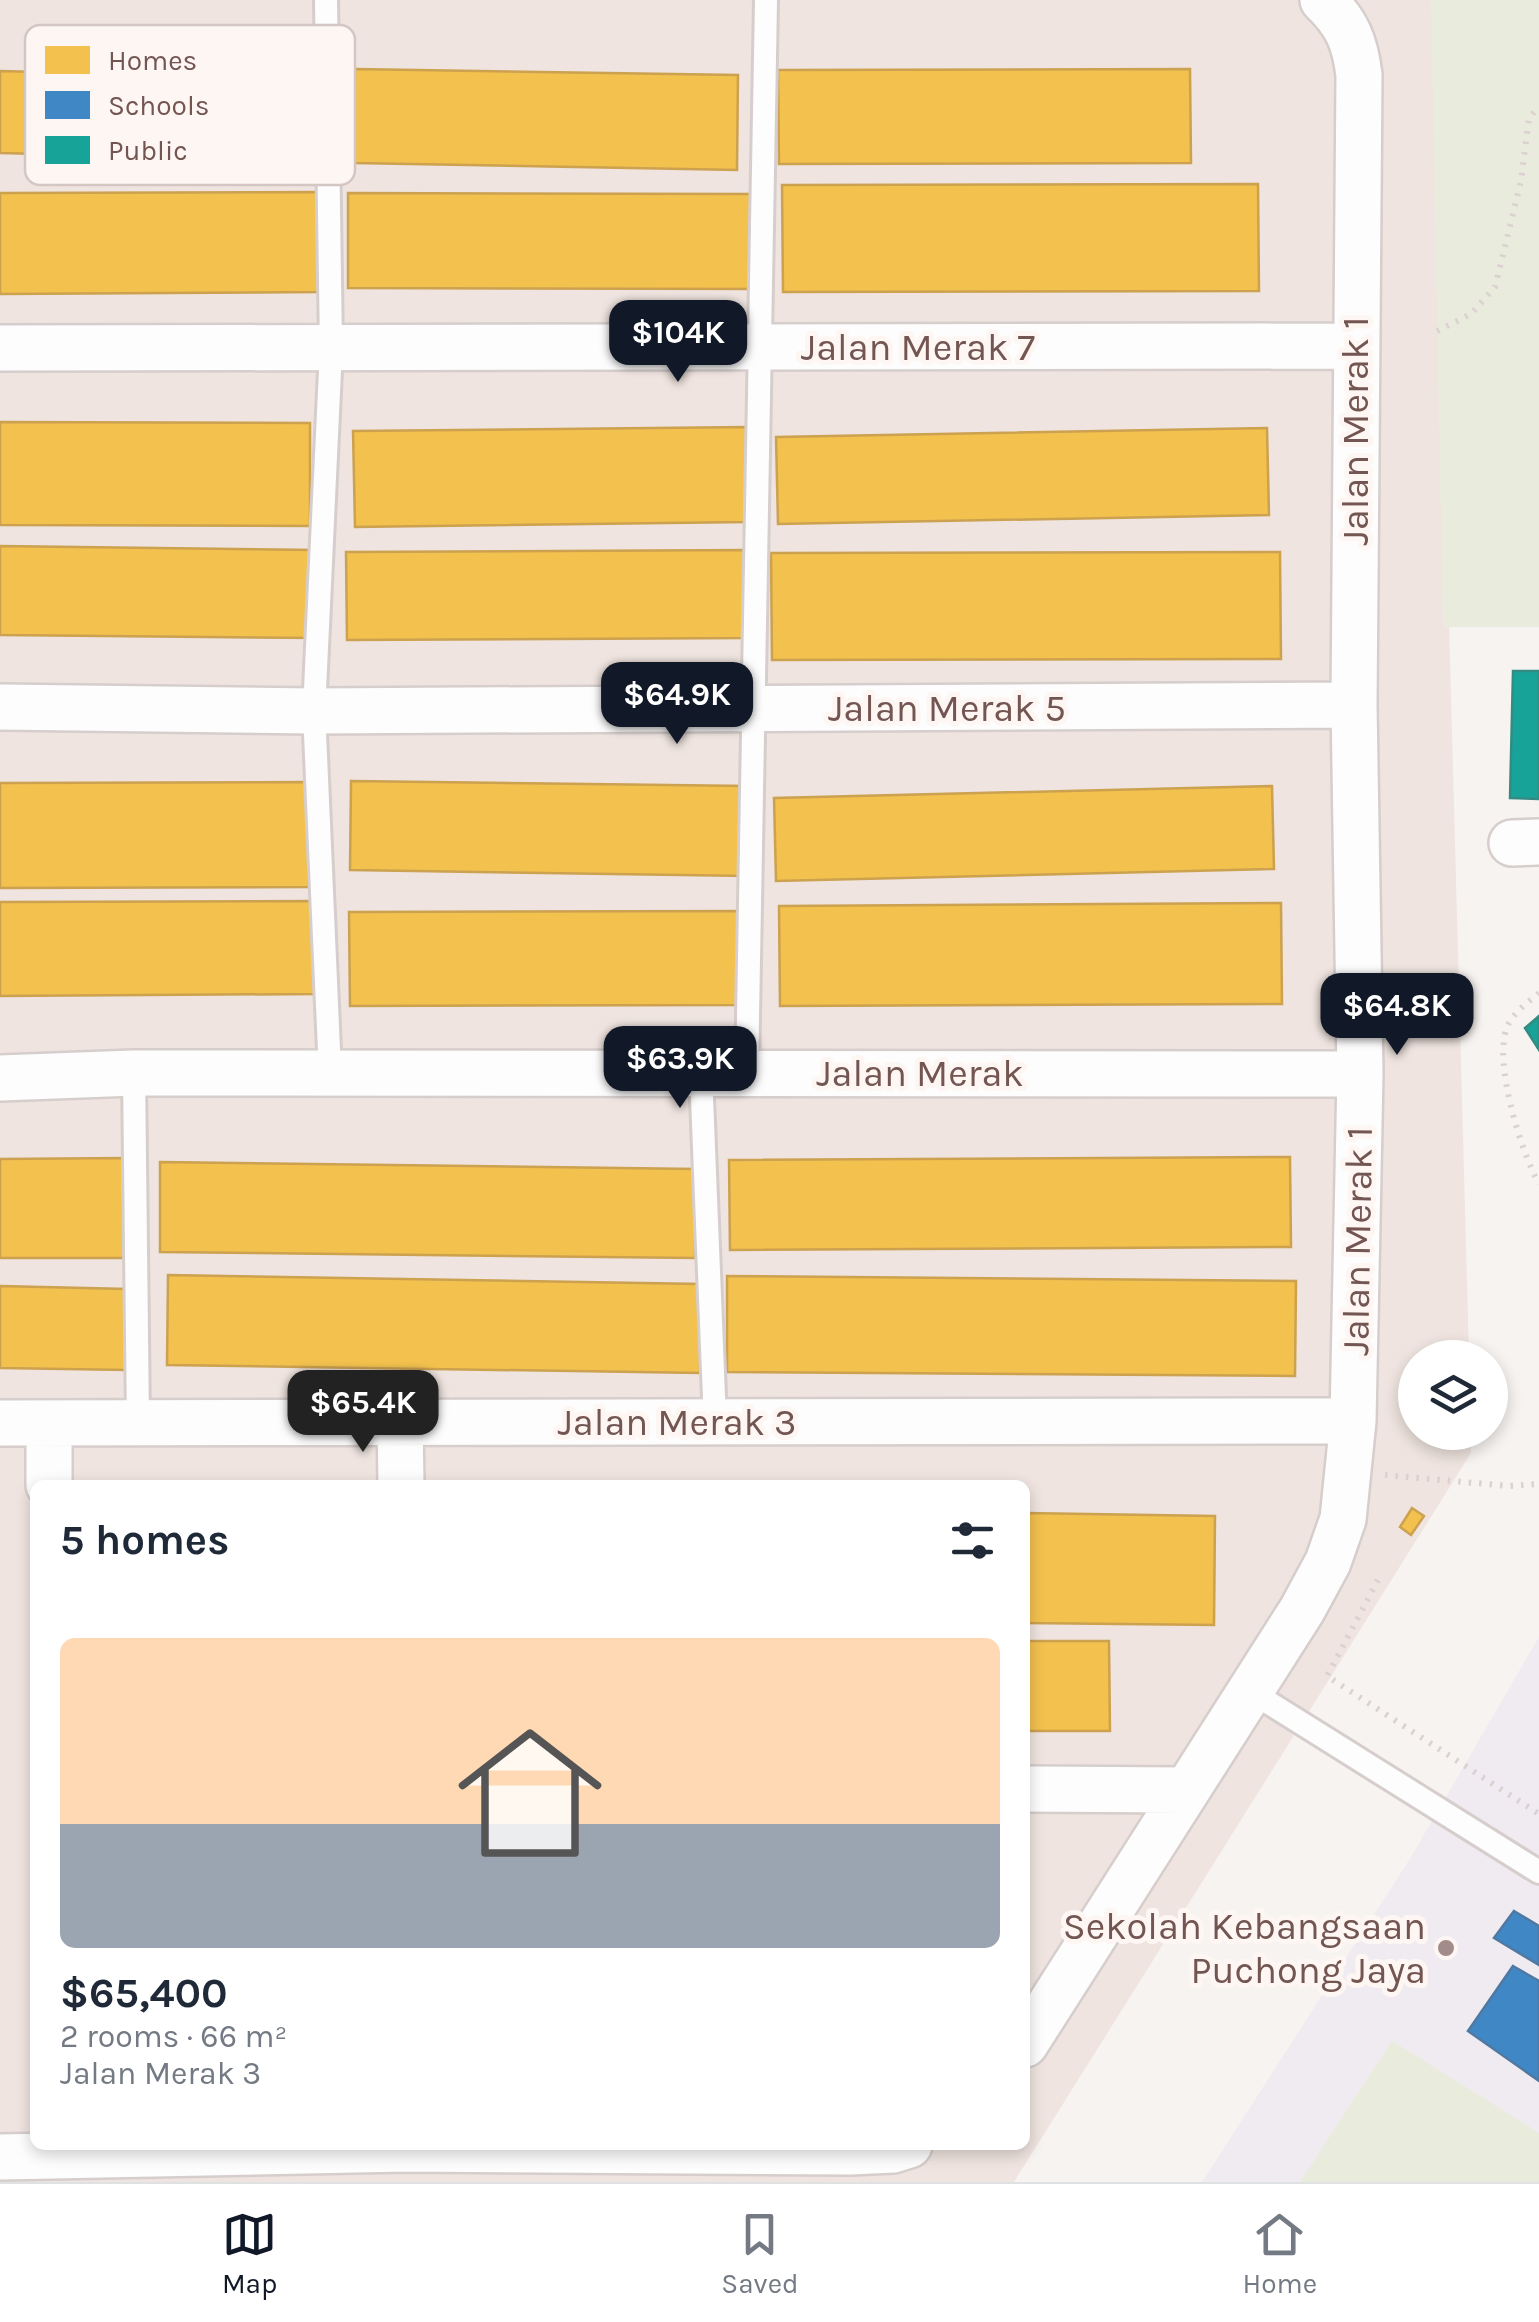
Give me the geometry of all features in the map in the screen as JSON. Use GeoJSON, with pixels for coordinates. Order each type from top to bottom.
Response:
{"type":"FeatureCollection","features":[{"type":"Feature","properties":{"kind":"street","name":"Jalan Merak 1"},"geometry":{"type":"LineString","coordinates":[[1030,2036],[1302,1610],[1328,1562],[1343,1519],[1353,1422],[1360,1074],[1354,705],[1359,75],[1356,44],[1343,19],[1323,0]]}},
{"type":"Feature","properties":{"kind":"street","name":"Jalan Merak 7"},"geometry":{"type":"LineString","coordinates":[[0,348],[1356,346]]}},
{"type":"Feature","properties":{"kind":"street","name":"Jalan Merak 5"},"geometry":{"type":"LineString","coordinates":[[0,707],[314,710],[1354,705]]}},
{"type":"Feature","properties":{"kind":"street","name":"Jalan Merak"},"geometry":{"type":"LineString","coordinates":[[0,1078],[134,1073],[1360,1074]]}},
{"type":"Feature","properties":{"kind":"street","name":"Jalan Merak 3"},"geometry":{"type":"LineString","coordinates":[[0,1423],[1353,1422]]}},
{"type":"Feature","properties":{"kind":"street"},"geometry":{"type":"LineString","coordinates":[[49,1423],[49,1480]]}},
{"type":"Feature","properties":{"kind":"street"},"geometry":{"type":"LineString","coordinates":[[400,1423],[401,1480]]}},
{"type":"Feature","properties":{"kind":"street"},"geometry":{"type":"LineString","coordinates":[[1030,1790],[1184,1790]]}},
{"type":"Feature","properties":{"kind":"street"},"geometry":{"type":"LineString","coordinates":[[0,2158],[47,2151],[137,2150]]}},
{"type":"Feature","properties":{"kind":"street"},"geometry":{"type":"LineString","coordinates":[[672,2150],[893,2150]]}},
{"type":"Feature","properties":{"kind":"lane"},"geometry":{"type":"LineString","coordinates":[[326,0],[326,25]]}},
{"type":"Feature","properties":{"kind":"lane"},"geometry":{"type":"LineString","coordinates":[[747,1073],[766,0]]}},
{"type":"Feature","properties":{"kind":"lane"},"geometry":{"type":"LineString","coordinates":[[328,185],[330,349],[314,710],[330,1073]]}},
{"type":"Feature","properties":{"kind":"lane"},"geometry":{"type":"LineString","coordinates":[[134,1073],[138,1423]]}},
{"type":"Feature","properties":{"kind":"lane"},"geometry":{"type":"LineString","coordinates":[[701,1074],[715,1422]]}},
{"type":"Feature","properties":{"kind":"lane"},"geometry":{"type":"LineString","coordinates":[[1250,1691],[1539,1872]]}},
{"type":"Feature","properties":{"kind":"path"},"geometry":{"type":"LineString","coordinates":[[1437,331],[1471,314],[1495,286],[1520,181],[1529,118],[1539,106]]}},
{"type":"Feature","properties":{"kind":"path"},"geometry":{"type":"LineString","coordinates":[[1539,993],[1508,1025],[1503,1046],[1518,1135],[1539,1184]]}},
{"type":"Feature","properties":{"kind":"path"},"geometry":{"type":"LineString","coordinates":[[1349,1472],[1509,1486],[1539,1484]]}},
{"type":"Feature","properties":{"kind":"path"},"geometry":{"type":"LineString","coordinates":[[1378,1580],[1327,1676],[1539,1814]]}},
{"type":"Feature","properties":{"kind":"shaded area"},"geometry":{"type":"Polygon","coordinates":[[[0,0],[1432,0],[1469,1340],[1398,1340],[1398,1450],[1471,1453],[1014,2182],[0,2182],[0,0]]]}},
{"type":"Feature","properties":{"kind":"shaded area","name":"Sekolah Kebangsaan Puchong Jaya"},"geometry":{"type":"Polygon","coordinates":[[[1539,1637],[1539,2182],[1202,2182],[1411,1857],[1539,1637]]]}},
{"type":"Feature","properties":{"kind":"green space"},"geometry":{"type":"Polygon","coordinates":[[[1431,0],[1539,0],[1539,627],[1443,627],[1431,0]]]}},
{"type":"Feature","properties":{"kind":"green space"},"geometry":{"type":"Polygon","coordinates":[[[1392,2041],[1539,2133],[1539,2182],[1300,2182],[1392,2041]]]}},
{"type":"Feature","properties":{"kind":"building: Homes"},"geometry":{"type":"Polygon","coordinates":[[[355,69],[738,75],[737,170],[355,163],[355,69]]]}},
{"type":"Feature","properties":{"kind":"building: Homes"},"geometry":{"type":"Polygon","coordinates":[[[1190,69],[1191,163],[779,164],[778,70],[1190,69]]]}},
{"type":"Feature","properties":{"kind":"building: Homes"},"geometry":{"type":"Polygon","coordinates":[[[0,71],[25,72],[25,154],[0,153],[0,71]]]}},
{"type":"Feature","properties":{"kind":"building: Homes"},"geometry":{"type":"Polygon","coordinates":[[[1258,184],[1259,291],[783,292],[782,185],[1258,184]]]}},
{"type":"Feature","properties":{"kind":"building: Homes"},"geometry":{"type":"Polygon","coordinates":[[[319,192],[320,292],[0,294],[0,193],[319,192]]]}},
{"type":"Feature","properties":{"kind":"building: Homes"},"geometry":{"type":"Polygon","coordinates":[[[348,193],[753,194],[753,289],[348,288],[348,193]]]}},
{"type":"Feature","properties":{"kind":"building: Homes"},"geometry":{"type":"Polygon","coordinates":[[[0,422],[310,423],[310,526],[0,525],[0,422]]]}},
{"type":"Feature","properties":{"kind":"building: Homes"},"geometry":{"type":"Polygon","coordinates":[[[746,427],[747,522],[355,527],[353,431],[746,427]]]}},
{"type":"Feature","properties":{"kind":"building: Homes"},"geometry":{"type":"Polygon","coordinates":[[[1267,428],[1269,515],[778,524],[776,437],[1267,428]]]}},
{"type":"Feature","properties":{"kind":"building: Homes"},"geometry":{"type":"Polygon","coordinates":[[[0,546],[316,550],[315,638],[0,635],[0,546]]]}},
{"type":"Feature","properties":{"kind":"building: Homes"},"geometry":{"type":"Polygon","coordinates":[[[748,550],[749,638],[347,640],[346,552],[748,550]]]}},
{"type":"Feature","properties":{"kind":"building: Homes"},"geometry":{"type":"Polygon","coordinates":[[[1280,552],[1281,659],[772,660],[771,553],[1280,552]]]}},
{"type":"Feature","properties":{"kind":"building: Homes"},"geometry":{"type":"Polygon","coordinates":[[[351,781],[748,786],[748,876],[350,870],[351,781]]]}},
{"type":"Feature","properties":{"kind":"building: Homes"},"geometry":{"type":"Polygon","coordinates":[[[308,782],[309,887],[0,888],[0,783],[308,782]]]}},
{"type":"Feature","properties":{"kind":"building: Homes"},"geometry":{"type":"Polygon","coordinates":[[[1272,786],[1274,869],[776,881],[774,798],[1272,786]]]}},
{"type":"Feature","properties":{"kind":"building: Homes"},"geometry":{"type":"Polygon","coordinates":[[[314,901],[315,994],[0,996],[0,902],[314,901]]]}},
{"type":"Feature","properties":{"kind":"building: Homes"},"geometry":{"type":"Polygon","coordinates":[[[1281,903],[1282,1004],[780,1006],[779,906],[1281,903]]]}},
{"type":"Feature","properties":{"kind":"building: Homes"},"geometry":{"type":"Polygon","coordinates":[[[747,911],[747,1005],[350,1006],[349,912],[747,911]]]}},
{"type":"Feature","properties":{"kind":"building: Homes"},"geometry":{"type":"Polygon","coordinates":[[[1290,1157],[1291,1247],[730,1250],[729,1160],[1290,1157]]]}},
{"type":"Feature","properties":{"kind":"building: Homes"},"geometry":{"type":"Polygon","coordinates":[[[125,1158],[126,1258],[0,1258],[0,1159],[125,1158]]]}},
{"type":"Feature","properties":{"kind":"building: Homes"},"geometry":{"type":"Polygon","coordinates":[[[160,1162],[696,1169],[695,1258],[160,1252],[160,1162]]]}},
{"type":"Feature","properties":{"kind":"building: Homes"},"geometry":{"type":"Polygon","coordinates":[[[168,1275],[701,1284],[700,1373],[167,1365],[168,1275]]]}},
{"type":"Feature","properties":{"kind":"building: Homes"},"geometry":{"type":"Polygon","coordinates":[[[727,1276],[1296,1281],[1295,1376],[727,1372],[727,1276]]]}},
{"type":"Feature","properties":{"kind":"building: Homes"},"geometry":{"type":"Polygon","coordinates":[[[0,1286],[127,1289],[126,1370],[0,1368],[0,1286]]]}},
{"type":"Feature","properties":{"kind":"building: Homes"},"geometry":{"type":"Polygon","coordinates":[[[1412,1508],[1424,1516],[1411,1535],[1400,1527],[1412,1508]]]}},
{"type":"Feature","properties":{"kind":"building: Homes"},"geometry":{"type":"Polygon","coordinates":[[[1030,1513],[1215,1516],[1214,1625],[1030,1623],[1030,1513]]]}},
{"type":"Feature","properties":{"kind":"building: Homes"},"geometry":{"type":"Polygon","coordinates":[[[1030,1641],[1109,1641],[1110,1731],[1030,1731],[1030,1641]]]}},
{"type":"Feature","properties":{"kind":"building: Schools"},"geometry":{"type":"Polygon","coordinates":[[[1514,1911],[1539,1926],[1539,1965],[1494,1938],[1514,1911]]]}},
{"type":"Feature","properties":{"kind":"building: Schools"},"geometry":{"type":"Polygon","coordinates":[[[1513,1966],[1539,1981],[1539,2081],[1468,2031],[1513,1966]]]}},
{"type":"Feature","properties":{"kind":"building: Public"},"geometry":{"type":"Polygon","coordinates":[[[1513,671],[1539,671],[1539,799],[1510,798],[1513,671]]]}},
{"type":"Feature","properties":{"kind":"building: Public"},"geometry":{"type":"Polygon","coordinates":[[[1539,1016],[1539,1050],[1525,1028],[1539,1016]]]}},
{"type":"Feature","properties":{"kind":"place","name":"Sekolah Kebangsaan Puchong Jaya"},"geometry":{"type":"Point","coordinates":[1446,1948]}}]}
